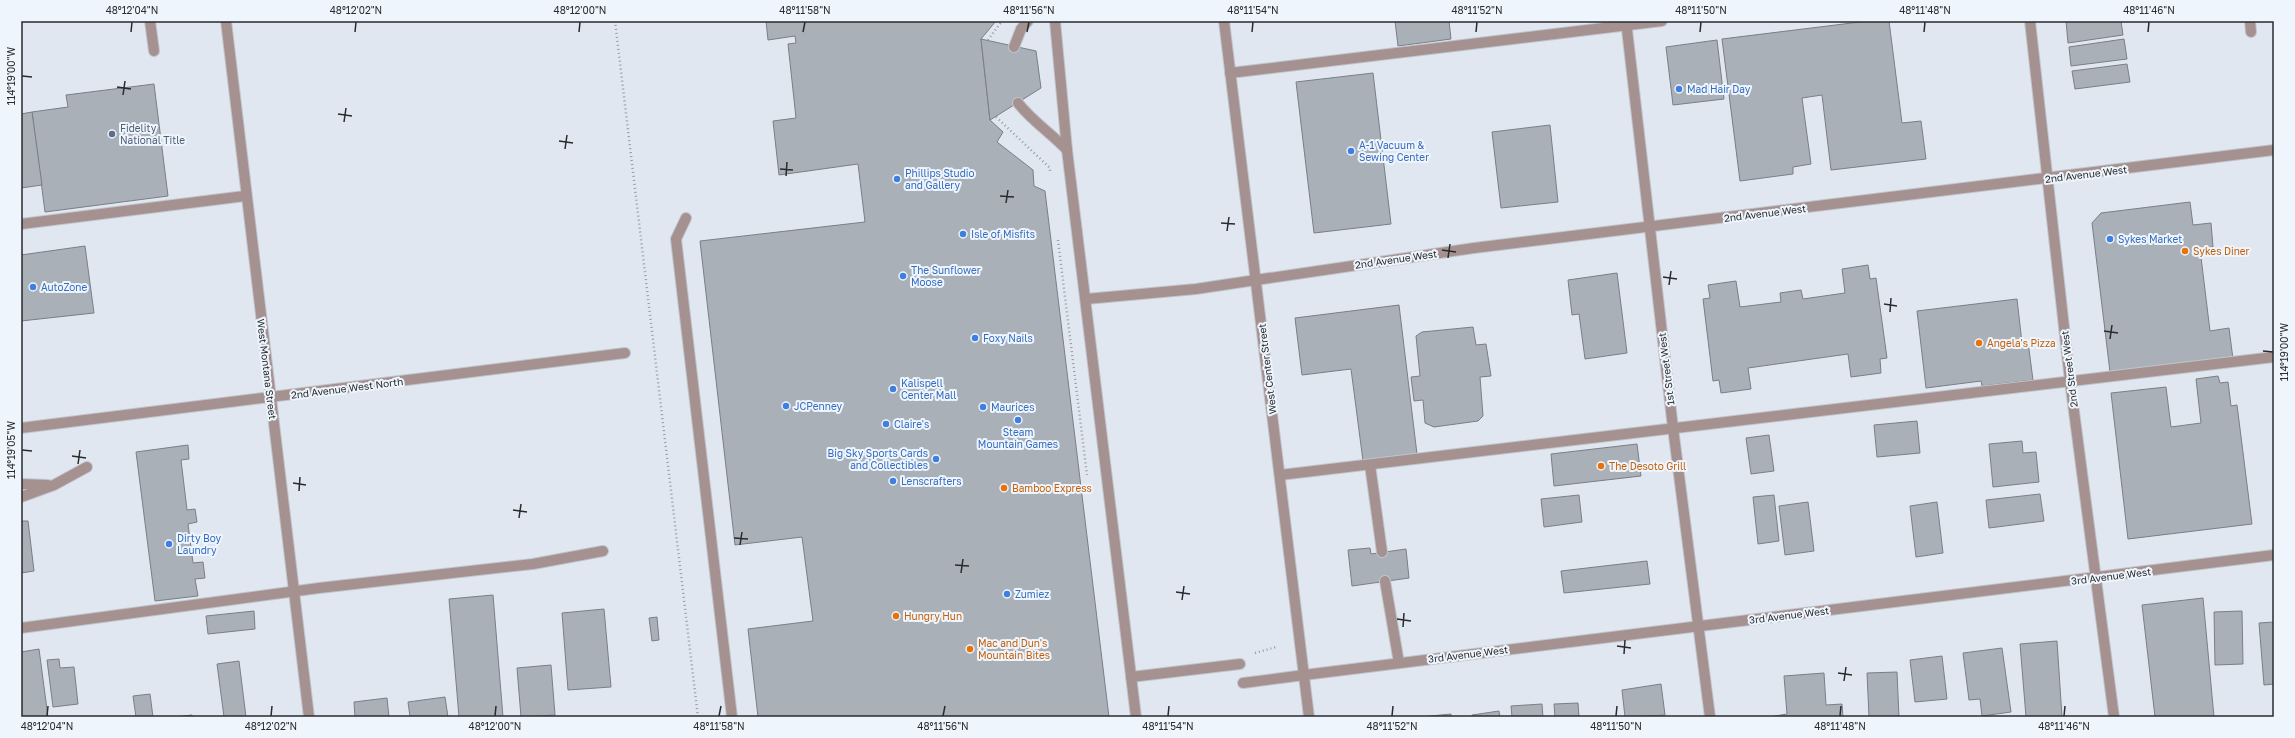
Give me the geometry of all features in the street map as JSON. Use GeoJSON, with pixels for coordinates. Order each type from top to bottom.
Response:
{"type":"FeatureCollection","features":[{"type":"Feature","properties":{"kind":"street"},"geometry":{"type":"LineString","coordinates":[[150,21],[154,51]]}},
{"type":"Feature","properties":{"kind":"street","name":"West Montana Street"},"geometry":{"type":"LineString","coordinates":[[226,21],[245,196],[309,717]]}},
{"type":"Feature","properties":{"kind":"street"},"geometry":{"type":"LineString","coordinates":[[1014,47],[1021,29],[1028,21]]}},
{"type":"Feature","properties":{"kind":"street"},"geometry":{"type":"LineString","coordinates":[[1055,21],[1067,150],[1136,717]]}},
{"type":"Feature","properties":{"kind":"street","name":"West Center Street"},"geometry":{"type":"LineString","coordinates":[[1224,21],[1309,717]]}},
{"type":"Feature","properties":{"kind":"street"},"geometry":{"type":"LineString","coordinates":[[1230,73],[1626,23],[1662,21]]}},
{"type":"Feature","properties":{"kind":"street","name":"2nd Street West"},"geometry":{"type":"LineString","coordinates":[[2030,21],[2070,381],[2114,717]]}},
{"type":"Feature","properties":{"kind":"street"},"geometry":{"type":"LineString","coordinates":[[2250,21],[2251,32]]}},
{"type":"Feature","properties":{"kind":"street","name":"1st Street West"},"geometry":{"type":"LineString","coordinates":[[1626,23],[1673,428],[1710,717]]}},
{"type":"Feature","properties":{"kind":"street"},"geometry":{"type":"LineString","coordinates":[[1018,103],[1030,118],[1054,136],[1067,150]]}},
{"type":"Feature","properties":{"kind":"street","name":"2nd Avenue West"},"geometry":{"type":"LineString","coordinates":[[1086,299],[1196,289],[1474,248],[2274,150]]}},
{"type":"Feature","properties":{"kind":"street"},"geometry":{"type":"LineString","coordinates":[[21,224],[245,196]]}},
{"type":"Feature","properties":{"kind":"street"},"geometry":{"type":"LineString","coordinates":[[686,218],[676,239],[732,717]]}},
{"type":"Feature","properties":{"kind":"street","name":"2nd Avenue West North"},"geometry":{"type":"LineString","coordinates":[[21,428],[625,353]]}},
{"type":"Feature","properties":{"kind":"street"},"geometry":{"type":"LineString","coordinates":[[1280,475],[2274,357]]}},
{"type":"Feature","properties":{"kind":"street"},"geometry":{"type":"LineString","coordinates":[[1370,464],[1382,552]]}},
{"type":"Feature","properties":{"kind":"street"},"geometry":{"type":"LineString","coordinates":[[21,497],[54,485],[87,467]]}},
{"type":"Feature","properties":{"kind":"street"},"geometry":{"type":"LineString","coordinates":[[21,484],[54,485]]}},
{"type":"Feature","properties":{"kind":"street"},"geometry":{"type":"LineString","coordinates":[[21,492],[54,485]]}},
{"type":"Feature","properties":{"kind":"street"},"geometry":{"type":"LineString","coordinates":[[21,628],[294,592],[533,564],[603,551]]}},
{"type":"Feature","properties":{"kind":"street","name":"3rd Avenue West"},"geometry":{"type":"LineString","coordinates":[[1243,683],[2274,555]]}},
{"type":"Feature","properties":{"kind":"street"},"geometry":{"type":"LineString","coordinates":[[1385,581],[1399,663]]}},
{"type":"Feature","properties":{"kind":"street"},"geometry":{"type":"LineString","coordinates":[[1131,676],[1240,664]]}},
{"type":"Feature","properties":{"kind":"path"},"geometry":{"type":"LineString","coordinates":[[615,21],[698,717]]}},
{"type":"Feature","properties":{"kind":"path"},"geometry":{"type":"LineString","coordinates":[[988,40],[1002,21]]}},
{"type":"Feature","properties":{"kind":"path"},"geometry":{"type":"LineString","coordinates":[[996,117],[1050,168],[1051,176]]}},
{"type":"Feature","properties":{"kind":"path"},"geometry":{"type":"LineString","coordinates":[[1058,239],[1088,482]]}},
{"type":"Feature","properties":{"kind":"path"},"geometry":{"type":"LineString","coordinates":[[1255,653],[1276,647]]}},
{"type":"Feature","properties":{"kind":"building","name":"Kalispell Center Mall"},"geometry":{"type":"Polygon","coordinates":[[[766,21],[996,21],[981,39],[990,120],[1003,132],[997,142],[1033,170],[1034,186],[1045,191],[1109,717],[758,717],[748,629],[813,621],[802,537],[735,545],[700,241],[865,222],[858,164],[779,175],[773,121],[796,118],[788,44],[796,43],[795,36],[768,40],[766,21]]]}},
{"type":"Feature","properties":{"kind":"building"},"geometry":{"type":"Polygon","coordinates":[[[1395,21],[1449,21],[1451,39],[1398,46],[1395,21]]]}},
{"type":"Feature","properties":{"kind":"building"},"geometry":{"type":"Polygon","coordinates":[[[1868,21],[1889,21],[1902,123],[1921,121],[1926,159],[1831,170],[1822,95],[1802,98],[1811,164],[1793,167],[1793,174],[1740,181],[1722,39],[1868,21]]]}},
{"type":"Feature","properties":{"kind":"building"},"geometry":{"type":"Polygon","coordinates":[[[2066,21],[2121,21],[2123,35],[2068,43],[2066,21]]]}},
{"type":"Feature","properties":{"kind":"building"},"geometry":{"type":"Polygon","coordinates":[[[981,39],[1036,51],[1041,88],[990,120],[981,39]]]}},
{"type":"Feature","properties":{"kind":"building"},"geometry":{"type":"Polygon","coordinates":[[[2124,39],[2127,59],[2071,66],[2069,47],[2124,39]]]}},
{"type":"Feature","properties":{"kind":"building"},"geometry":{"type":"Polygon","coordinates":[[[1717,40],[1724,99],[1673,105],[1666,47],[1717,40]]]}},
{"type":"Feature","properties":{"kind":"building"},"geometry":{"type":"Polygon","coordinates":[[[2127,64],[2130,82],[2075,89],[2072,71],[2127,64]]]}},
{"type":"Feature","properties":{"kind":"building"},"geometry":{"type":"Polygon","coordinates":[[[1373,73],[1391,224],[1314,233],[1296,82],[1373,73]]]}},
{"type":"Feature","properties":{"kind":"building"},"geometry":{"type":"Polygon","coordinates":[[[154,84],[168,196],[45,212],[32,112],[68,107],[66,95],[154,84]]]}},
{"type":"Feature","properties":{"kind":"building"},"geometry":{"type":"Polygon","coordinates":[[[32,112],[42,185],[21,188],[21,114],[32,112]]]}},
{"type":"Feature","properties":{"kind":"building"},"geometry":{"type":"Polygon","coordinates":[[[1550,125],[1558,202],[1501,208],[1492,132],[1550,125]]]}},
{"type":"Feature","properties":{"kind":"building"},"geometry":{"type":"Polygon","coordinates":[[[2190,202],[2193,225],[2211,223],[2213,247],[2200,249],[2210,331],[2229,328],[2233,359],[2110,372],[2092,223],[2101,213],[2190,202]]]}},
{"type":"Feature","properties":{"kind":"building"},"geometry":{"type":"Polygon","coordinates":[[[85,246],[94,313],[21,321],[21,255],[85,246]]]}},
{"type":"Feature","properties":{"kind":"building"},"geometry":{"type":"Polygon","coordinates":[[[1868,265],[1870,279],[1876,278],[1887,358],[1880,359],[1881,373],[1851,377],[1848,354],[1748,368],[1751,389],[1721,393],[1719,380],[1713,381],[1703,299],[1710,298],[1708,285],[1736,281],[1740,307],[1781,302],[1780,293],[1801,290],[1803,299],[1845,293],[1842,269],[1868,265]]]}},
{"type":"Feature","properties":{"kind":"building"},"geometry":{"type":"Polygon","coordinates":[[[1617,273],[1627,353],[1585,359],[1579,314],[1572,315],[1568,280],[1617,273]]]}},
{"type":"Feature","properties":{"kind":"building"},"geometry":{"type":"Polygon","coordinates":[[[2017,299],[2022,343],[2028,342],[2033,380],[1982,386],[1981,381],[1926,388],[1917,311],[2017,299]]]}},
{"type":"Feature","properties":{"kind":"building"},"geometry":{"type":"Polygon","coordinates":[[[1399,305],[1417,454],[1363,461],[1351,369],[1302,375],[1295,318],[1399,305]]]}},
{"type":"Feature","properties":{"kind":"building"},"geometry":{"type":"Polygon","coordinates":[[[1473,327],[1476,345],[1486,344],[1491,376],[1480,377],[1483,416],[1478,421],[1434,427],[1425,423],[1423,400],[1414,401],[1411,377],[1420,376],[1416,336],[1422,332],[1473,327]]]}},
{"type":"Feature","properties":{"kind":"building"},"geometry":{"type":"Polygon","coordinates":[[[2218,376],[2220,383],[2228,382],[2231,406],[2237,405],[2252,524],[2128,539],[2111,393],[2166,387],[2171,427],[2201,423],[2196,379],[2218,376]]]}},
{"type":"Feature","properties":{"kind":"building"},"geometry":{"type":"Polygon","coordinates":[[[1917,421],[1920,453],[1877,457],[1874,425],[1917,421]]]}},
{"type":"Feature","properties":{"kind":"building"},"geometry":{"type":"Polygon","coordinates":[[[1769,435],[1774,471],[1751,474],[1746,438],[1769,435]]]}},
{"type":"Feature","properties":{"kind":"building"},"geometry":{"type":"Polygon","coordinates":[[[2022,441],[2023,453],[2036,452],[2039,482],[1993,487],[1989,444],[2022,441]]]}},
{"type":"Feature","properties":{"kind":"building"},"geometry":{"type":"Polygon","coordinates":[[[1637,444],[1641,476],[1554,486],[1551,454],[1637,444]]]}},
{"type":"Feature","properties":{"kind":"building"},"geometry":{"type":"Polygon","coordinates":[[[188,445],[189,459],[181,460],[187,510],[195,509],[197,522],[188,524],[193,563],[203,562],[205,578],[195,579],[198,596],[155,601],[136,452],[188,445]]]}},
{"type":"Feature","properties":{"kind":"building"},"geometry":{"type":"Polygon","coordinates":[[[2040,494],[2044,521],[1989,528],[1986,500],[2040,494]]]}},
{"type":"Feature","properties":{"kind":"building"},"geometry":{"type":"Polygon","coordinates":[[[1579,495],[1582,522],[1544,527],[1541,499],[1579,495]]]}},
{"type":"Feature","properties":{"kind":"building"},"geometry":{"type":"Polygon","coordinates":[[[1774,495],[1779,541],[1758,544],[1753,497],[1774,495]]]}},
{"type":"Feature","properties":{"kind":"building"},"geometry":{"type":"Polygon","coordinates":[[[1808,502],[1814,551],[1785,555],[1779,506],[1808,502]]]}},
{"type":"Feature","properties":{"kind":"building"},"geometry":{"type":"Polygon","coordinates":[[[1937,502],[1943,553],[1916,557],[1910,506],[1937,502]]]}},
{"type":"Feature","properties":{"kind":"building"},"geometry":{"type":"Polygon","coordinates":[[[21,521],[28,521],[34,571],[21,573],[21,521]]]}},
{"type":"Feature","properties":{"kind":"building"},"geometry":{"type":"Polygon","coordinates":[[[1370,548],[1371,554],[1406,549],[1409,578],[1352,586],[1348,550],[1370,548]]]}},
{"type":"Feature","properties":{"kind":"building"},"geometry":{"type":"Polygon","coordinates":[[[1647,561],[1650,584],[1564,593],[1561,571],[1647,561]]]}},
{"type":"Feature","properties":{"kind":"building"},"geometry":{"type":"Polygon","coordinates":[[[493,595],[503,717],[459,717],[449,599],[493,595]]]}},
{"type":"Feature","properties":{"kind":"building"},"geometry":{"type":"Polygon","coordinates":[[[2203,598],[2214,717],[2155,717],[2142,605],[2203,598]]]}},
{"type":"Feature","properties":{"kind":"building"},"geometry":{"type":"Polygon","coordinates":[[[604,609],[611,687],[568,690],[562,613],[604,609]]]}},
{"type":"Feature","properties":{"kind":"building"},"geometry":{"type":"Polygon","coordinates":[[[254,611],[255,629],[208,634],[206,616],[254,611]]]}},
{"type":"Feature","properties":{"kind":"building"},"geometry":{"type":"Polygon","coordinates":[[[2242,611],[2243,664],[2215,665],[2214,612],[2242,611]]]}},
{"type":"Feature","properties":{"kind":"building"},"geometry":{"type":"Polygon","coordinates":[[[657,617],[659,640],[652,641],[649,618],[657,617]]]}},
{"type":"Feature","properties":{"kind":"building"},"geometry":{"type":"Polygon","coordinates":[[[2274,622],[2274,684],[2264,685],[2259,623],[2274,622]]]}},
{"type":"Feature","properties":{"kind":"building"},"geometry":{"type":"Polygon","coordinates":[[[2057,641],[2062,717],[2026,717],[2020,644],[2057,641]]]}},
{"type":"Feature","properties":{"kind":"building"},"geometry":{"type":"Polygon","coordinates":[[[2002,648],[2011,712],[1982,716],[1980,699],[1969,700],[1963,653],[2002,648]]]}},
{"type":"Feature","properties":{"kind":"building"},"geometry":{"type":"Polygon","coordinates":[[[39,649],[48,717],[21,717],[21,652],[39,649]]]}},
{"type":"Feature","properties":{"kind":"building"},"geometry":{"type":"Polygon","coordinates":[[[1942,656],[1947,699],[1915,702],[1910,660],[1942,656]]]}},
{"type":"Feature","properties":{"kind":"building"},"geometry":{"type":"Polygon","coordinates":[[[59,659],[60,668],[74,667],[78,704],[53,707],[47,660],[59,659]]]}},
{"type":"Feature","properties":{"kind":"building"},"geometry":{"type":"Polygon","coordinates":[[[239,661],[246,717],[224,717],[217,664],[239,661]]]}},
{"type":"Feature","properties":{"kind":"building"},"geometry":{"type":"Polygon","coordinates":[[[551,665],[555,715],[521,717],[517,668],[551,665]]]}},
{"type":"Feature","properties":{"kind":"building"},"geometry":{"type":"Polygon","coordinates":[[[1897,672],[1899,717],[1869,717],[1867,673],[1897,672]]]}},
{"type":"Feature","properties":{"kind":"building"},"geometry":{"type":"Polygon","coordinates":[[[1824,673],[1826,705],[1842,704],[1843,717],[1769,717],[1787,714],[1784,676],[1824,673]]]}},
{"type":"Feature","properties":{"kind":"building"},"geometry":{"type":"Polygon","coordinates":[[[1661,684],[1665,715],[1625,717],[1622,690],[1661,684]]]}},
{"type":"Feature","properties":{"kind":"building"},"geometry":{"type":"Polygon","coordinates":[[[150,694],[153,717],[136,717],[133,696],[150,694]]]}},
{"type":"Feature","properties":{"kind":"building"},"geometry":{"type":"Polygon","coordinates":[[[445,697],[448,717],[410,717],[408,702],[445,697]]]}},
{"type":"Feature","properties":{"kind":"building"},"geometry":{"type":"Polygon","coordinates":[[[387,698],[389,717],[355,717],[354,702],[387,698]]]}},
{"type":"Feature","properties":{"kind":"building"},"geometry":{"type":"Polygon","coordinates":[[[1578,703],[1579,717],[1555,717],[1554,704],[1578,703]]]}},
{"type":"Feature","properties":{"kind":"building"},"geometry":{"type":"Polygon","coordinates":[[[1542,704],[1543,717],[1512,717],[1511,706],[1542,704]]]}},
{"type":"Feature","properties":{"kind":"building"},"geometry":{"type":"Polygon","coordinates":[[[1499,711],[1500,717],[1472,717],[1472,715],[1499,711]]]}},
{"type":"Feature","properties":{"kind":"building"},"geometry":{"type":"Polygon","coordinates":[[[1451,714],[1451,717],[1420,717],[1451,714]]]}},
{"type":"Feature","properties":{"kind":"building"},"geometry":{"type":"Polygon","coordinates":[[[192,715],[193,717],[174,717],[192,715]]]}},
{"type":"Feature","properties":{"kind":"place","name":"Mad Hair Day"},"geometry":{"type":"Point","coordinates":[1679,89]}},
{"type":"Feature","properties":{"kind":"place","name":"Fidelity National Title"},"geometry":{"type":"Point","coordinates":[112,134]}},
{"type":"Feature","properties":{"kind":"place","name":"A-1 Vacuum & Sewing Center"},"geometry":{"type":"Point","coordinates":[1351,151]}},
{"type":"Feature","properties":{"kind":"place","name":"Phillips Studio and Gallery"},"geometry":{"type":"Point","coordinates":[897,179]}},
{"type":"Feature","properties":{"kind":"place","name":"Isle of Misfits"},"geometry":{"type":"Point","coordinates":[963,234]}},
{"type":"Feature","properties":{"kind":"place","name":"Sykes Market"},"geometry":{"type":"Point","coordinates":[2110,239]}},
{"type":"Feature","properties":{"kind":"place","name":"Sykes Diner"},"geometry":{"type":"Point","coordinates":[2185,251]}},
{"type":"Feature","properties":{"kind":"place","name":"The Sunflower Moose"},"geometry":{"type":"Point","coordinates":[903,276]}},
{"type":"Feature","properties":{"kind":"place","name":"AutoZone"},"geometry":{"type":"Point","coordinates":[33,287]}},
{"type":"Feature","properties":{"kind":"place","name":"Foxy Nails"},"geometry":{"type":"Point","coordinates":[975,338]}},
{"type":"Feature","properties":{"kind":"place","name":"Angela's Pizza"},"geometry":{"type":"Point","coordinates":[1979,343]}},
{"type":"Feature","properties":{"kind":"place","name":"Kalispell Center Mall"},"geometry":{"type":"Point","coordinates":[893,389]}},
{"type":"Feature","properties":{"kind":"place","name":"JCPenney"},"geometry":{"type":"Point","coordinates":[786,406]}},
{"type":"Feature","properties":{"kind":"place","name":"Maurices"},"geometry":{"type":"Point","coordinates":[983,407]}},
{"type":"Feature","properties":{"kind":"place","name":"Steam Mountain Games"},"geometry":{"type":"Point","coordinates":[1018,420]}},
{"type":"Feature","properties":{"kind":"place","name":"Claire's"},"geometry":{"type":"Point","coordinates":[886,424]}},
{"type":"Feature","properties":{"kind":"place","name":"Big Sky Sports Cards and Collectibles"},"geometry":{"type":"Point","coordinates":[936,459]}},
{"type":"Feature","properties":{"kind":"place","name":"The Desoto Grill"},"geometry":{"type":"Point","coordinates":[1601,466]}},
{"type":"Feature","properties":{"kind":"place","name":"Lenscrafters"},"geometry":{"type":"Point","coordinates":[893,481]}},
{"type":"Feature","properties":{"kind":"place","name":"Bamboo Express"},"geometry":{"type":"Point","coordinates":[1004,488]}},
{"type":"Feature","properties":{"kind":"place","name":"Dirty Boy Laundry"},"geometry":{"type":"Point","coordinates":[169,544]}},
{"type":"Feature","properties":{"kind":"place","name":"Zumiez"},"geometry":{"type":"Point","coordinates":[1007,594]}},
{"type":"Feature","properties":{"kind":"place","name":"Hungry Hun"},"geometry":{"type":"Point","coordinates":[896,616]}},
{"type":"Feature","properties":{"kind":"place","name":"Mac and Dun's Mountain Bites"},"geometry":{"type":"Point","coordinates":[970,649]}}]}
